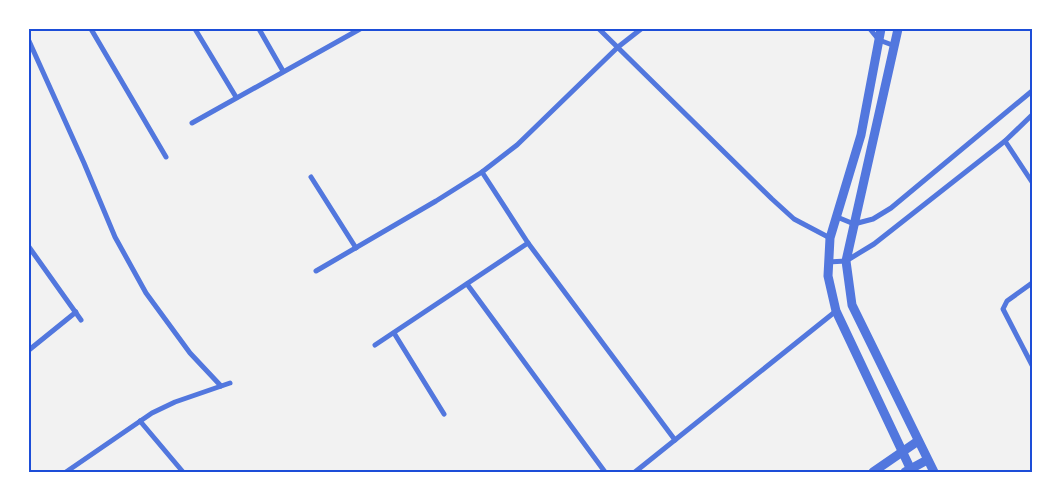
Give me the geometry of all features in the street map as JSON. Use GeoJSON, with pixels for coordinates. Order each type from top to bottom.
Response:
{"type":"FeatureCollection","features":[{"type":"Feature","properties":{"kind":"street"},"geometry":{"type":"LineString","coordinates":[[91,29],[166,157]]}},
{"type":"Feature","properties":{"kind":"street"},"geometry":{"type":"LineString","coordinates":[[195,29],[236,97]]}},
{"type":"Feature","properties":{"kind":"street"},"geometry":{"type":"LineString","coordinates":[[259,29],[283,71]]}},
{"type":"Feature","properties":{"kind":"street"},"geometry":{"type":"LineString","coordinates":[[192,123],[360,29]]}},
{"type":"Feature","properties":{"kind":"street"},"geometry":{"type":"LineString","coordinates":[[600,29],[772,199],[794,218],[830,238]]}},
{"type":"Feature","properties":{"kind":"street"},"geometry":{"type":"LineString","coordinates":[[316,271],[482,172],[517,145],[618,48],[641,29]]}},
{"type":"Feature","properties":{"kind":"street"},"geometry":{"type":"LineString","coordinates":[[870,29],[879,40],[895,46]]}},
{"type":"Feature","properties":{"kind":"street"},"geometry":{"type":"LineString","coordinates":[[881,29],[861,135],[830,238],[828,276],[836,311],[909,471],[927,460]]}},
{"type":"Feature","properties":{"kind":"street"},"geometry":{"type":"LineString","coordinates":[[898,29],[846,262],[852,305],[934,472]]}},
{"type":"Feature","properties":{"kind":"street"},"geometry":{"type":"LineString","coordinates":[[29,41],[120,245],[146,293],[190,353],[221,386]]}},
{"type":"Feature","properties":{"kind":"street"},"geometry":{"type":"LineString","coordinates":[[837,217],[854,224],[872,218],[891,208],[1032,91]]}},
{"type":"Feature","properties":{"kind":"street"},"geometry":{"type":"LineString","coordinates":[[828,262],[846,262],[874,244],[1005,141],[1032,115]]}},
{"type":"Feature","properties":{"kind":"street"},"geometry":{"type":"LineString","coordinates":[[1005,141],[1032,182]]}},
{"type":"Feature","properties":{"kind":"street"},"geometry":{"type":"LineString","coordinates":[[482,172],[528,243],[675,440]]}},
{"type":"Feature","properties":{"kind":"street"},"geometry":{"type":"LineString","coordinates":[[311,177],[356,248]]}},
{"type":"Feature","properties":{"kind":"street"},"geometry":{"type":"LineString","coordinates":[[375,345],[528,243]]}},
{"type":"Feature","properties":{"kind":"street"},"geometry":{"type":"LineString","coordinates":[[29,247],[81,320]]}},
{"type":"Feature","properties":{"kind":"street"},"geometry":{"type":"LineString","coordinates":[[1032,283],[1007,302],[1003,309],[1032,364]]}},
{"type":"Feature","properties":{"kind":"street"},"geometry":{"type":"LineString","coordinates":[[467,284],[605,472]]}},
{"type":"Feature","properties":{"kind":"street"},"geometry":{"type":"LineString","coordinates":[[635,472],[836,311]]}},
{"type":"Feature","properties":{"kind":"street"},"geometry":{"type":"LineString","coordinates":[[29,350],[76,312]]}},
{"type":"Feature","properties":{"kind":"street"},"geometry":{"type":"LineString","coordinates":[[394,333],[444,414]]}},
{"type":"Feature","properties":{"kind":"street"},"geometry":{"type":"LineString","coordinates":[[66,472],[152,413],[175,402],[230,383]]}},
{"type":"Feature","properties":{"kind":"street"},"geometry":{"type":"LineString","coordinates":[[140,421],[183,472]]}},
{"type":"Feature","properties":{"kind":"street"},"geometry":{"type":"LineString","coordinates":[[873,472],[918,441]]}}]}
